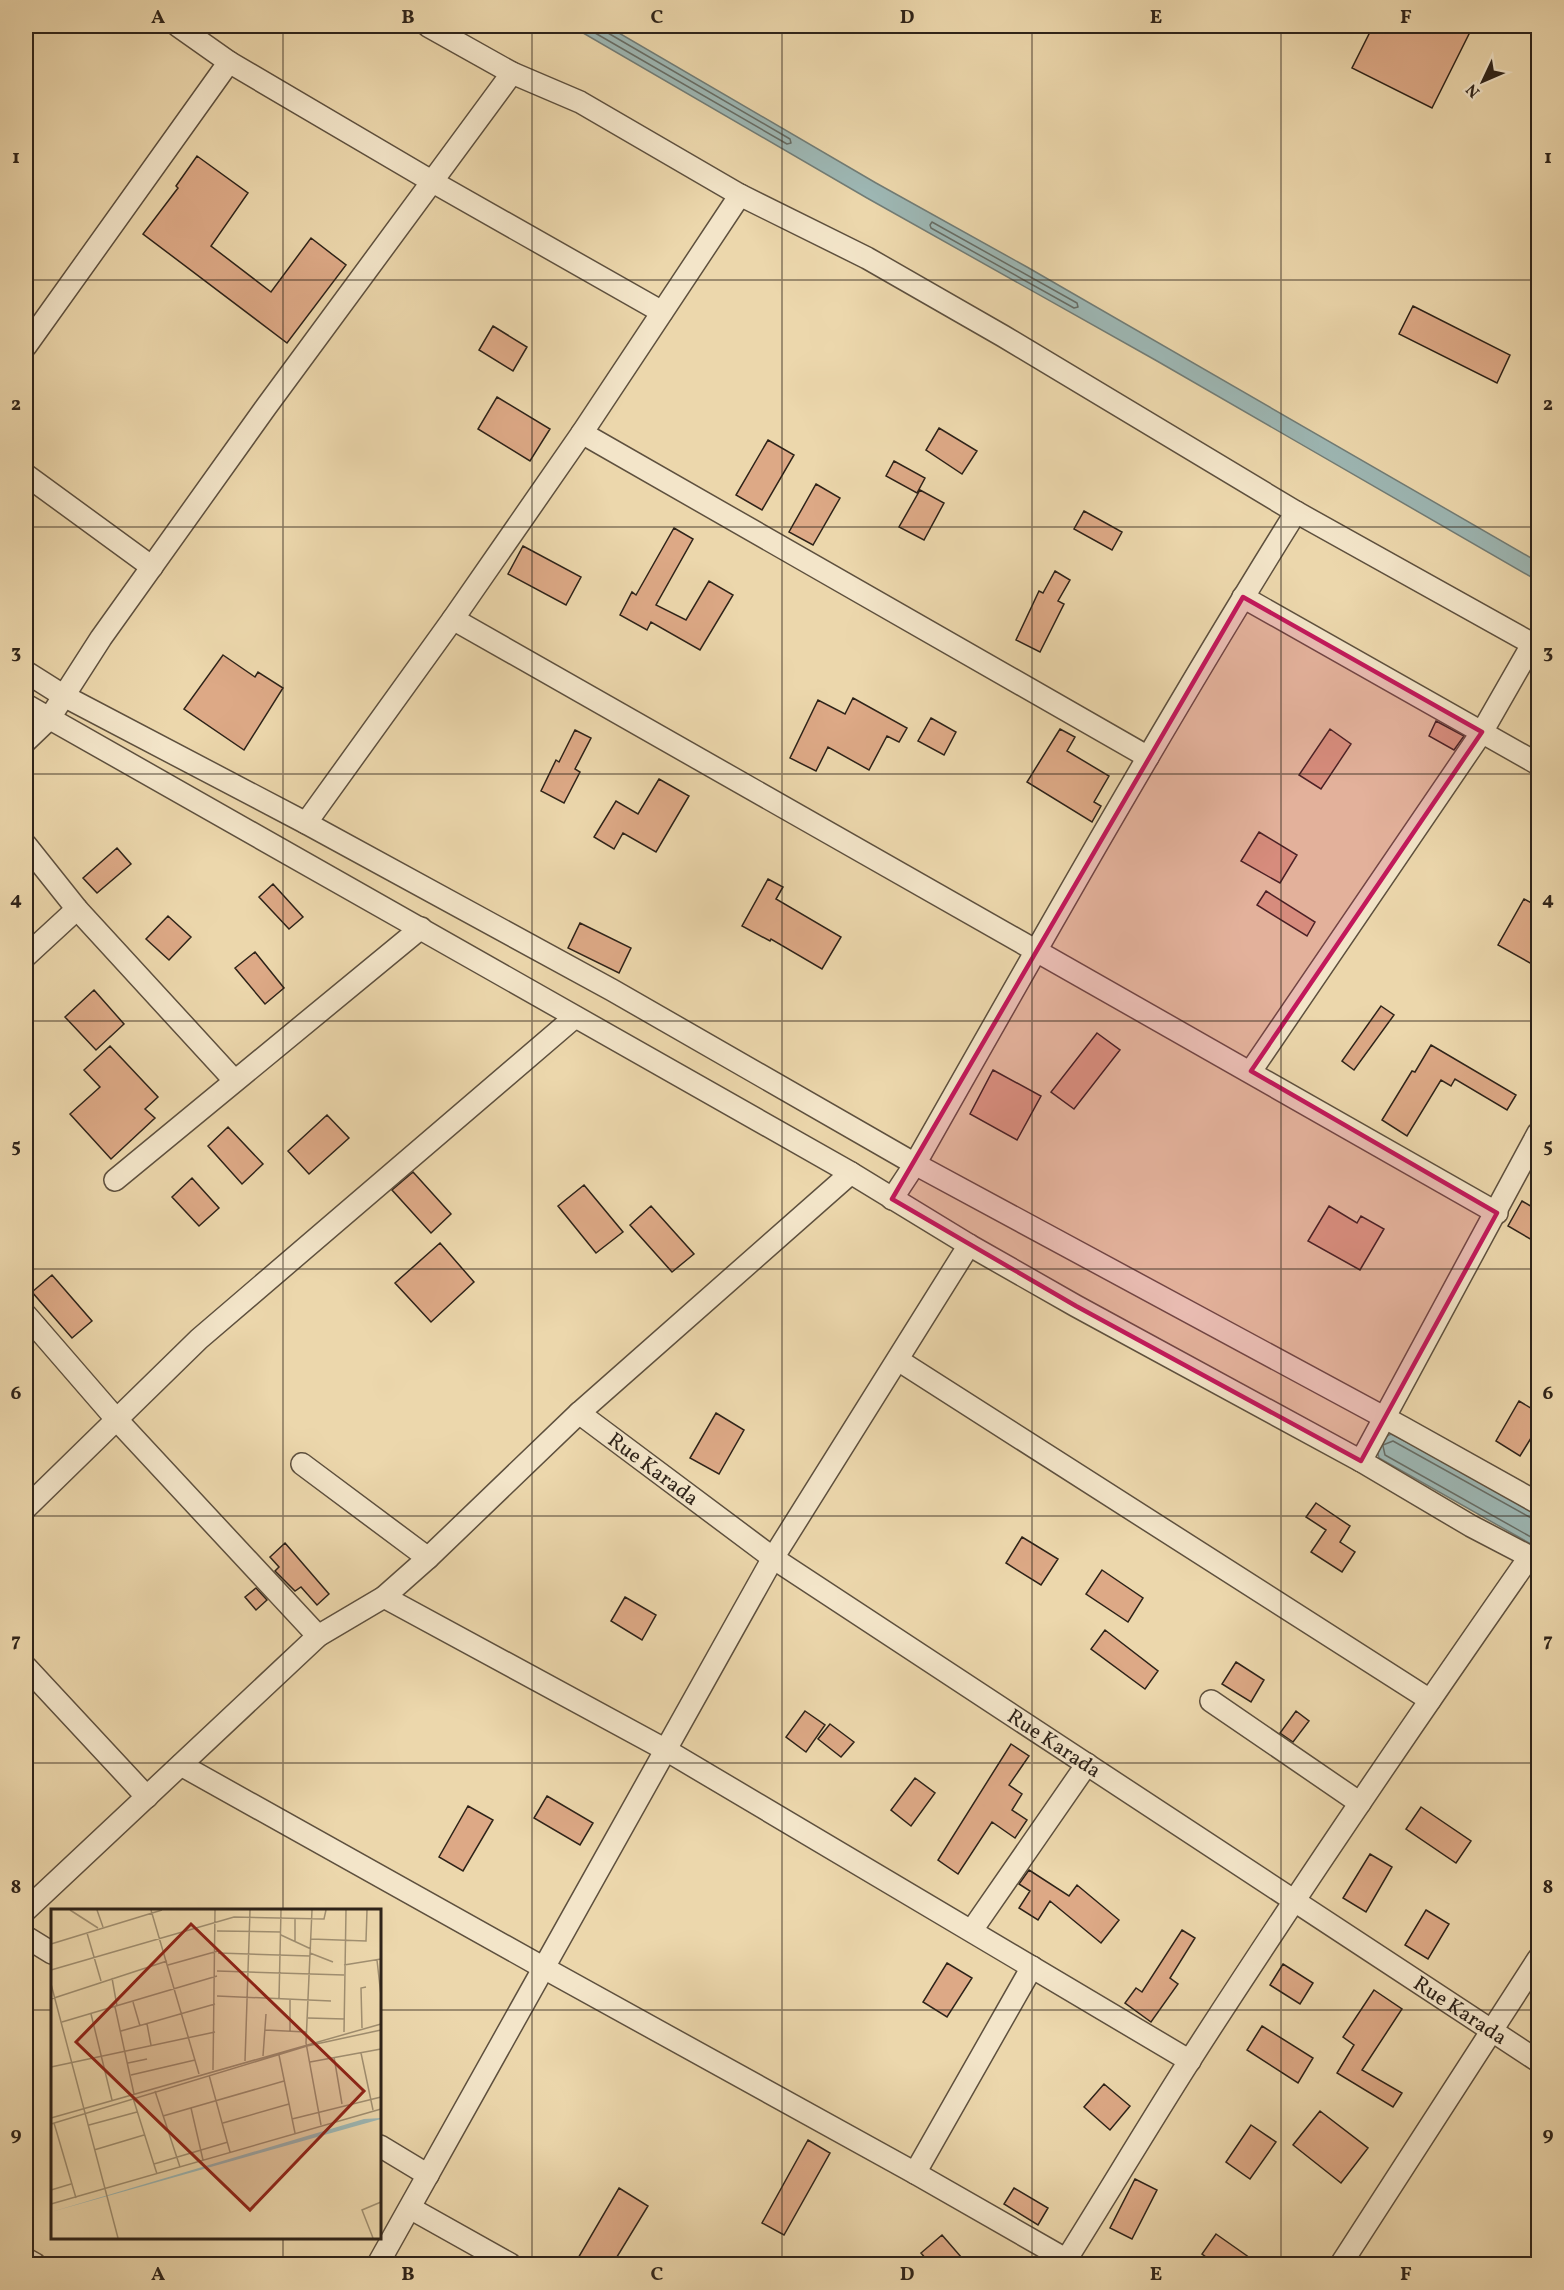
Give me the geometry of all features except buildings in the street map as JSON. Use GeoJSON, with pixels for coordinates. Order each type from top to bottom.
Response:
{"type":"FeatureCollection","features":[{"type":"Feature","properties":{"kind":"street"},"geometry":{"type":"LineString","coordinates":[[178,26],[230,62],[433,183],[662,312]]}},
{"type":"Feature","properties":{"kind":"street"},"geometry":{"type":"LineString","coordinates":[[428,26],[512,73],[580,102],[740,195],[867,258],[1003,336],[1296,512],[1536,645],[1482,732],[1251,1071]]}},
{"type":"Feature","properties":{"kind":"street"},"geometry":{"type":"LineString","coordinates":[[26,345],[230,62]]}},
{"type":"Feature","properties":{"kind":"street"},"geometry":{"type":"LineString","coordinates":[[26,741],[49,719],[101,638],[266,407],[512,73]]}},
{"type":"Feature","properties":{"kind":"street"},"geometry":{"type":"LineString","coordinates":[[306,823],[453,619],[582,433],[740,195]]}},
{"type":"Feature","properties":{"kind":"street"},"geometry":{"type":"LineString","coordinates":[[582,433],[1148,757]]}},
{"type":"Feature","properties":{"kind":"street"},"geometry":{"type":"LineString","coordinates":[[26,475],[152,567]]}},
{"type":"Feature","properties":{"kind":"street"},"geometry":{"type":"LineString","coordinates":[[892,1199],[915,1164],[1148,757],[1296,512]]}},
{"type":"Feature","properties":{"kind":"street"},"geometry":{"type":"LineString","coordinates":[[1243,597],[1539,764]]}},
{"type":"Feature","properties":{"kind":"street"},"geometry":{"type":"LineString","coordinates":[[453,619],[1497,1213]]}},
{"type":"Feature","properties":{"kind":"street"},"geometry":{"type":"LineString","coordinates":[[26,672],[64,696],[306,823],[612,990],[915,1164],[1372,1440],[1471,1526],[1534,1558],[1430,1700],[1294,1901],[1190,2061],[1070,2262],[1041,2257],[915,2173],[181,1765]]}},
{"type":"Feature","properties":{"kind":"street"},"geometry":{"type":"LineString","coordinates":[[26,705],[851,1173],[969,1245],[1076,1306],[1372,1440],[1539,1503]]}},
{"type":"Feature","properties":{"kind":"street"},"geometry":{"type":"LineString","coordinates":[[26,844],[77,909],[234,1080]]}},
{"type":"Feature","properties":{"kind":"street"},"geometry":{"type":"LineString","coordinates":[[26,956],[77,909]]}},
{"type":"Feature","properties":{"kind":"street"},"geometry":{"type":"LineString","coordinates":[[115,1180],[421,928]]}},
{"type":"Feature","properties":{"kind":"street"},"geometry":{"type":"LineString","coordinates":[[26,1508],[199,1339],[575,1017]]}},
{"type":"Feature","properties":{"kind":"street"},"geometry":{"type":"LineString","coordinates":[[1372,1440],[1539,1133]]}},
{"type":"Feature","properties":{"kind":"street"},"geometry":{"type":"LineString","coordinates":[[26,1910],[318,1636],[384,1597],[428,1558],[579,1413],[851,1173]]}},
{"type":"Feature","properties":{"kind":"street"},"geometry":{"type":"LineString","coordinates":[[378,2265],[773,1558],[969,1245]]}},
{"type":"Feature","properties":{"kind":"street"},"geometry":{"type":"LineString","coordinates":[[26,1315],[117,1420],[318,1636]]}},
{"type":"Feature","properties":{"kind":"street"},"geometry":{"type":"LineString","coordinates":[[898,1360],[1430,1700]]}},
{"type":"Feature","properties":{"kind":"street","name":"Rue Karada"},"geometry":{"type":"LineString","coordinates":[[579,1413],[773,1558],[1539,2061]]}},
{"type":"Feature","properties":{"kind":"street"},"geometry":{"type":"LineString","coordinates":[[302,1464],[428,1558]]}},
{"type":"Feature","properties":{"kind":"street"},"geometry":{"type":"LineString","coordinates":[[384,1597],[666,1750],[1190,2061]]}},
{"type":"Feature","properties":{"kind":"street"},"geometry":{"type":"LineString","coordinates":[[26,1667],[147,1797]]}},
{"type":"Feature","properties":{"kind":"street"},"geometry":{"type":"LineString","coordinates":[[1211,1701],[1360,1803]]}},
{"type":"Feature","properties":{"kind":"street"},"geometry":{"type":"LineString","coordinates":[[972,1930],[1087,1764]]}},
{"type":"Feature","properties":{"kind":"street"},"geometry":{"type":"LineString","coordinates":[[26,1937],[51,1952]]}},
{"type":"Feature","properties":{"kind":"street"},"geometry":{"type":"LineString","coordinates":[[1341,2265],[1539,1959]]}},
{"type":"Feature","properties":{"kind":"street"},"geometry":{"type":"LineString","coordinates":[[915,2173],[1032,1967]]}},
{"type":"Feature","properties":{"kind":"street"},"geometry":{"type":"LineString","coordinates":[[381,2147],[428,2175]]}},
{"type":"Feature","properties":{"kind":"street"},"geometry":{"type":"LineString","coordinates":[[410,2208],[510,2265]]}},
{"type":"Feature","properties":{"kind":"street"},"geometry":{"type":"LineString","coordinates":[[26,2259],[35,2265]]}},
{"type":"Feature","properties":{"kind":"highlighted area"},"geometry":{"type":"Polygon","coordinates":[[[1243,597],[1482,732],[1251,1071],[1497,1213],[1361,1461],[1076,1306],[892,1199],[1243,597]]]}},
{"type":"Feature","properties":{"kind":"water"},"geometry":{"type":"Polygon","coordinates":[[[571,26],[607,26],[876,183],[1027,267],[1538,562],[1538,581],[1157,361],[867,198],[571,26]]]}},
{"type":"Feature","properties":{"kind":"water"},"geometry":{"type":"Polygon","coordinates":[[[1391,1434],[1538,1515],[1538,1548],[1379,1458],[1375,1442],[1391,1434]]]}}]}
